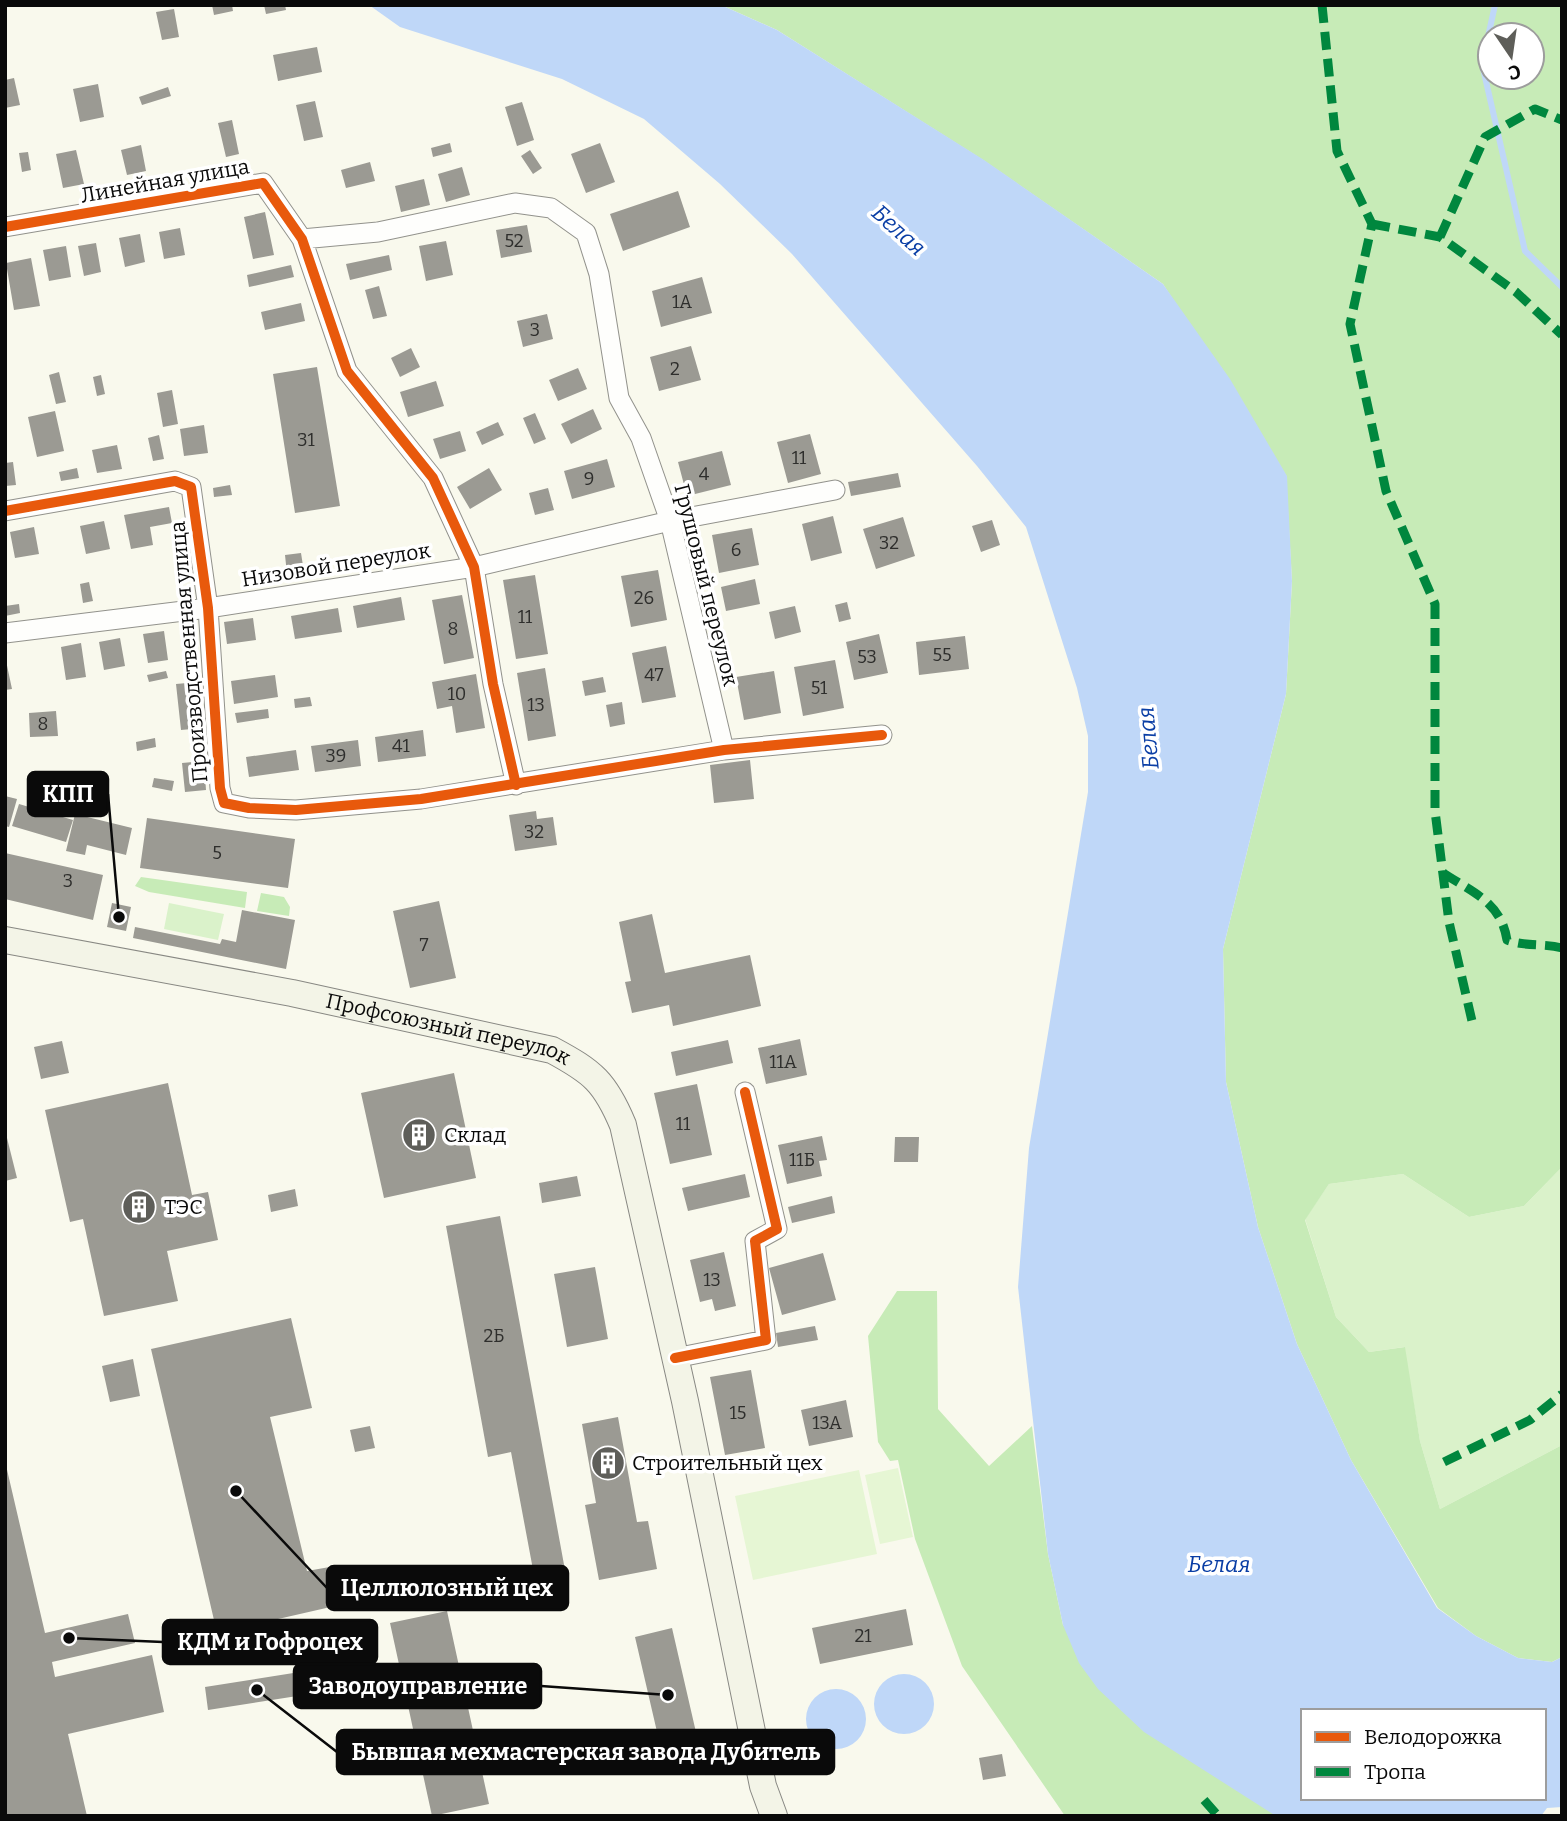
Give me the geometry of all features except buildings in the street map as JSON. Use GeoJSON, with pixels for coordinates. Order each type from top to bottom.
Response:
{"type":"FeatureCollection","features":[{"type":"Feature","properties":{"kind":"main road","name":"Профсоюзный переулок"},"geometry":{"type":"LineString","coordinates":[[5,940],[292,993],[552,1050],[586,1068],[610,1094],[623,1125],[675,1358],[763,1786],[774,1816]]}},
{"type":"Feature","properties":{"kind":"street","name":"Линейная улица"},"geometry":{"type":"LineString","coordinates":[[5,227],[263,183],[302,239]]}},
{"type":"Feature","properties":{"kind":"street","name":"Грушовый переулок"},"geometry":{"type":"LineString","coordinates":[[302,239],[378,232],[515,203],[551,208],[586,233],[599,274],[619,398],[641,438],[670,521],[724,750]]}},
{"type":"Feature","properties":{"kind":"street"},"geometry":{"type":"LineString","coordinates":[[302,239],[347,371],[433,478],[474,567],[493,684],[516,785]]}},
{"type":"Feature","properties":{"kind":"street","name":"Производственная улица"},"geometry":{"type":"LineString","coordinates":[[5,511],[175,481],[191,486],[208,608],[220,789],[224,803],[249,808],[296,810],[421,799],[724,750],[882,736]]}},
{"type":"Feature","properties":{"kind":"street","name":"Низовой переулок"},"geometry":{"type":"LineString","coordinates":[[5,633],[208,608],[474,567],[670,521],[835,490]]}},
{"type":"Feature","properties":{"kind":"street"},"geometry":{"type":"LineString","coordinates":[[675,1358],[766,1340],[755,1241],[777,1229],[745,1092]]}},
{"type":"Feature","properties":{"kind":"green space"},"geometry":{"type":"Polygon","coordinates":[[[721,5],[1562,5],[1562,1167],[1524,1206],[1469,1217],[1403,1174],[1329,1184],[1305,1220],[1336,1317],[1369,1352],[1405,1347],[1420,1441],[1440,1509],[1562,1445],[1562,1657],[1552,1662],[1518,1658],[1476,1636],[1438,1608],[1351,1460],[1297,1344],[1258,1227],[1226,1082],[1223,949],[1286,694],[1292,581],[1286,476],[1163,284],[983,160],[777,30],[721,5]]]}},
{"type":"Feature","properties":{"kind":"green space"},"geometry":{"type":"Polygon","coordinates":[[[141,877],[247,892],[245,908],[149,892],[135,886],[141,877]]]}},
{"type":"Feature","properties":{"kind":"green space"},"geometry":{"type":"Polygon","coordinates":[[[261,893],[284,897],[290,907],[289,916],[257,911],[261,893]]]}},
{"type":"Feature","properties":{"kind":"green space"},"geometry":{"type":"Polygon","coordinates":[[[169,903],[224,914],[218,940],[164,929],[169,903]]]}},
{"type":"Feature","properties":{"kind":"green space"},"geometry":{"type":"Polygon","coordinates":[[[1562,1167],[1562,1445],[1440,1509],[1420,1441],[1404,1347],[1369,1352],[1336,1317],[1305,1219],[1329,1184],[1403,1174],[1469,1217],[1524,1206],[1562,1167]]]}},
{"type":"Feature","properties":{"kind":"green space"},"geometry":{"type":"Polygon","coordinates":[[[897,1291],[937,1291],[938,1409],[989,1466],[1032,1426],[1048,1554],[1063,1625],[1276,1816],[1065,1816],[962,1666],[915,1539],[898,1460],[890,1461],[878,1442],[868,1336],[897,1291]]]}},
{"type":"Feature","properties":{"kind":"green space"},"geometry":{"type":"Polygon","coordinates":[[[898,1468],[913,1537],[880,1544],[865,1475],[898,1468]]]}},
{"type":"Feature","properties":{"kind":"green space"},"geometry":{"type":"Polygon","coordinates":[[[859,1470],[877,1554],[753,1580],[735,1496],[859,1470]]]}},
{"type":"Feature","properties":{"kind":"water","name":"Белая"},"geometry":{"type":"Polygon","coordinates":[[[369,5],[721,5],[777,30],[984,160],[1163,284],[1230,379],[1287,476],[1292,581],[1286,694],[1223,949],[1226,1082],[1258,1227],[1297,1344],[1351,1460],[1437,1608],[1476,1636],[1518,1658],[1552,1662],[1562,1657],[1562,1807],[1547,1808],[1541,1816],[1276,1816],[1144,1732],[1098,1689],[1079,1663],[1063,1625],[1048,1554],[1018,1287],[1029,1148],[1088,792],[1088,736],[1077,688],[1026,527],[977,466],[792,254],[720,184],[644,119],[562,79],[400,27],[369,5]]]}},
{"type":"Feature","properties":{"kind":"water"},"geometry":{"type":"Polygon","coordinates":[[[904,1674],[921,1679],[929,1687],[934,1704],[929,1721],[921,1729],[904,1734],[887,1729],[879,1721],[874,1704],[879,1687],[887,1679],[904,1674]]]}},
{"type":"Feature","properties":{"kind":"water"},"geometry":{"type":"Polygon","coordinates":[[[836,1689],[853,1694],[861,1702],[866,1719],[861,1736],[853,1744],[836,1749],[819,1744],[811,1736],[806,1719],[811,1702],[819,1694],[836,1689]]]}},
{"type":"Feature","properties":{"kind":"waterway"},"geometry":{"type":"LineString","coordinates":[[1495,5],[1482,64],[1525,251],[1562,287]]}},
{"type":"Feature","properties":{"kind":"marked path"},"geometry":{"type":"LineString","coordinates":[[1322,5],[1337,151],[1372,224],[1350,324],[1386,491],[1435,604],[1435,811],[1449,922],[1472,1021]]}},
{"type":"Feature","properties":{"kind":"marked path"},"geometry":{"type":"LineString","coordinates":[[1440,237],[1485,137],[1535,109],[1562,120]]}},
{"type":"Feature","properties":{"kind":"marked path"},"geometry":{"type":"LineString","coordinates":[[1372,224],[1440,237],[1516,292],[1562,335]]}},
{"type":"Feature","properties":{"kind":"marked path"},"geometry":{"type":"LineString","coordinates":[[1443,873],[1492,907],[1499,916],[1507,940],[1562,948]]}},
{"type":"Feature","properties":{"kind":"marked path"},"geometry":{"type":"LineString","coordinates":[[1444,1462],[1530,1420],[1562,1394]]}},
{"type":"Feature","properties":{"kind":"marked path"},"geometry":{"type":"LineString","coordinates":[[1204,1800],[1218,1816]]}},
{"type":"Feature","properties":{"kind":"cycle path"},"geometry":{"type":"LineString","coordinates":[[5,227],[263,183],[302,239],[347,371],[433,478],[474,567],[493,684],[516,785]]}},
{"type":"Feature","properties":{"kind":"cycle path"},"geometry":{"type":"LineString","coordinates":[[5,511],[175,481],[191,487],[208,608],[220,788],[224,803],[249,808],[296,810],[421,799],[724,750],[882,735]]}},
{"type":"Feature","properties":{"kind":"cycle path"},"geometry":{"type":"LineString","coordinates":[[675,1358],[766,1340],[755,1241],[777,1229],[745,1092]]}},
{"type":"Feature","properties":{"kind":"place","name":"КПП"},"geometry":{"type":"Point","coordinates":[119,917]}},
{"type":"Feature","properties":{"kind":"place","name":"Склад"},"geometry":{"type":"Point","coordinates":[419,1135]}},
{"type":"Feature","properties":{"kind":"place","name":"ТЭС"},"geometry":{"type":"Point","coordinates":[139,1207]}},
{"type":"Feature","properties":{"kind":"place","name":"Строительный цех"},"geometry":{"type":"Point","coordinates":[608,1463]}},
{"type":"Feature","properties":{"kind":"place","name":"Целлюлозный цех"},"geometry":{"type":"Point","coordinates":[236,1491]}},
{"type":"Feature","properties":{"kind":"place","name":"КДМ и Гофроцех"},"geometry":{"type":"Point","coordinates":[69,1638]}},
{"type":"Feature","properties":{"kind":"place","name":"Бывшая мехмастерская завода Дубитель"},"geometry":{"type":"Point","coordinates":[257,1690]}},
{"type":"Feature","properties":{"kind":"place","name":"Заводоуправление"},"geometry":{"type":"Point","coordinates":[668,1695]}}]}
